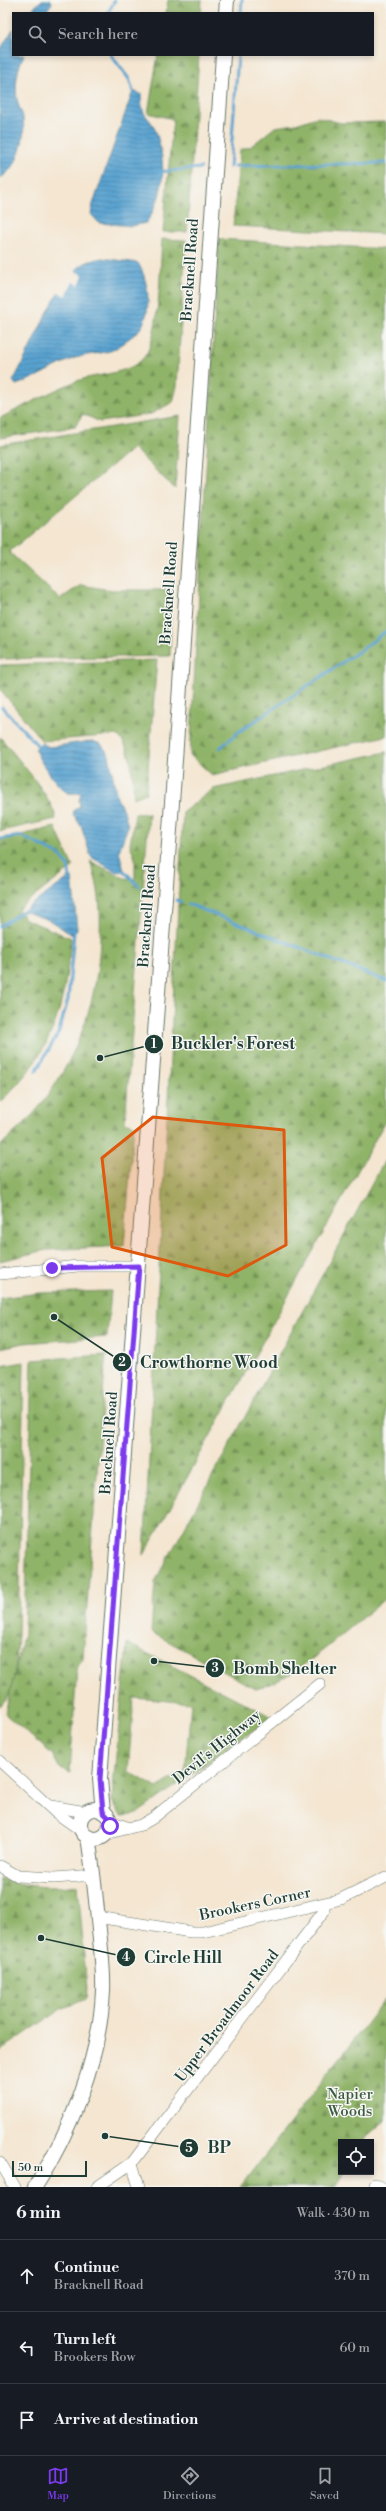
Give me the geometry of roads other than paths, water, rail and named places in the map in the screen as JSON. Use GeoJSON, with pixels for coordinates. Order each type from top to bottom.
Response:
{"type":"FeatureCollection","features":[{"type":"Feature","properties":{"kind":"main road"},"geometry":{"type":"LineString","coordinates":[[226,12],[227,0]]}},
{"type":"Feature","properties":{"kind":"main road","name":"Bracknell Road"},"geometry":{"type":"LineString","coordinates":[[35,2187],[56,2150],[79,2097],[98,2027],[103,1990],[94,1873],[96,1824],[139,1266],[223,56]]}},
{"type":"Feature","properties":{"kind":"street"},"geometry":{"type":"LineString","coordinates":[[0,1274],[78,1266],[139,1266]]}},
{"type":"Feature","properties":{"kind":"street","name":"Devil's Highway"},"geometry":{"type":"LineString","coordinates":[[96,1824],[129,1828],[141,1825],[153,1818],[320,1684]]}},
{"type":"Feature","properties":{"kind":"street"},"geometry":{"type":"LineString","coordinates":[[0,1760],[49,1805],[96,1824]]}},
{"type":"Feature","properties":{"kind":"street"},"geometry":{"type":"LineString","coordinates":[[49,1805],[69,1811],[96,1824]]}},
{"type":"Feature","properties":{"kind":"street"},"geometry":{"type":"LineString","coordinates":[[0,1866],[18,1876],[54,1878],[94,1873]]}},
{"type":"Feature","properties":{"kind":"street"},"geometry":{"type":"LineString","coordinates":[[324,1904],[341,1899],[386,1877]]}},
{"type":"Feature","properties":{"kind":"street","name":"Brookers Corner"},"geometry":{"type":"LineString","coordinates":[[97,1918],[191,1932],[203,1932],[324,1904]]}},
{"type":"Feature","properties":{"kind":"street","name":"Upper Broadmoor Road"},"geometry":{"type":"LineString","coordinates":[[97,2187],[132,2163],[324,1911],[324,1904]]}},
{"type":"Feature","properties":{"kind":"street"},"geometry":{"type":"LineString","coordinates":[[0,2162],[15,2187]]}},
{"type":"Feature","properties":{"kind":"street"},"geometry":{"type":"LineString","coordinates":[[132,2163],[139,2187]]}},
{"type":"Feature","properties":{"kind":"water"},"geometry":{"type":"Polygon","coordinates":[[[42,0],[51,0],[52,3],[46,12],[29,12],[42,0]]]}},
{"type":"Feature","properties":{"kind":"water"},"geometry":{"type":"Polygon","coordinates":[[[12,31],[12,56],[24,56],[16,85],[18,105],[23,118],[24,126],[20,152],[12,167],[0,178],[0,50],[12,31]]]}},
{"type":"Feature","properties":{"kind":"water"},"geometry":{"type":"Polygon","coordinates":[[[133,91],[141,94],[142,108],[156,132],[160,144],[163,168],[160,191],[157,202],[146,223],[132,226],[99,223],[91,214],[93,204],[133,91]]]}},
{"type":"Feature","properties":{"kind":"water"},"geometry":{"type":"Polygon","coordinates":[[[102,258],[138,263],[144,277],[148,293],[146,317],[142,327],[115,349],[75,358],[16,385],[13,381],[57,295],[75,271],[81,266],[90,261],[102,258]]]}},
{"type":"Feature","properties":{"kind":"water"},"geometry":{"type":"Polygon","coordinates":[[[92,741],[101,744],[109,755],[117,798],[125,814],[128,826],[119,851],[124,871],[116,872],[91,857],[81,826],[73,814],[74,810],[80,806],[79,801],[81,792],[68,793],[59,786],[40,760],[35,749],[42,743],[49,747],[92,741]]]}},
{"type":"Feature","properties":{"kind":"water"},"geometry":{"type":"Polygon","coordinates":[[[72,877],[77,929],[72,935],[49,920],[23,911],[72,877]]]}},
{"type":"Feature","properties":{"kind":"waterway"},"geometry":{"type":"LineString","coordinates":[[109,12],[115,0]]}},
{"type":"Feature","properties":{"kind":"waterway"},"geometry":{"type":"LineString","coordinates":[[241,12],[242,0]]}},
{"type":"Feature","properties":{"kind":"waterway"},"geometry":{"type":"LineString","coordinates":[[112,56],[129,79],[133,91]]}},
{"type":"Feature","properties":{"kind":"waterway"},"geometry":{"type":"LineString","coordinates":[[230,167],[238,56]]}},
{"type":"Feature","properties":{"kind":"waterway"},"geometry":{"type":"LineString","coordinates":[[235,166],[386,163]]}},
{"type":"Feature","properties":{"kind":"waterway"},"geometry":{"type":"LineString","coordinates":[[159,172],[201,168]]}},
{"type":"Feature","properties":{"kind":"waterway"},"geometry":{"type":"LineString","coordinates":[[220,748],[237,733],[364,648],[386,631]]}},
{"type":"Feature","properties":{"kind":"waterway"},"geometry":{"type":"LineString","coordinates":[[2,707],[38,746]]}},
{"type":"Feature","properties":{"kind":"waterway"},"geometry":{"type":"LineString","coordinates":[[0,839],[21,836],[52,851],[61,856],[68,866],[70,877]]}},
{"type":"Feature","properties":{"kind":"waterway"},"geometry":{"type":"LineString","coordinates":[[124,871],[139,886]]}},
{"type":"Feature","properties":{"kind":"waterway"},"geometry":{"type":"LineString","coordinates":[[147,889],[152,891]]}},
{"type":"Feature","properties":{"kind":"waterway"},"geometry":{"type":"LineString","coordinates":[[176,900],[181,902]]}},
{"type":"Feature","properties":{"kind":"waterway"},"geometry":{"type":"LineString","coordinates":[[188,904],[386,981]]}},
{"type":"Feature","properties":{"kind":"waterway"},"geometry":{"type":"LineString","coordinates":[[0,926],[23,911]]}},
{"type":"Feature","properties":{"kind":"waterway"},"geometry":{"type":"LineString","coordinates":[[36,1071],[58,1034],[68,1000],[74,932]]}},
{"type":"Feature","properties":{"kind":"place","name":"Buckler's Forest"},"geometry":{"type":"Point","coordinates":[100,1058]}},
{"type":"Feature","properties":{"kind":"place","name":"Crowthorne Wood"},"geometry":{"type":"Point","coordinates":[54,1317]}},
{"type":"Feature","properties":{"kind":"place","name":"Bomb Shelter"},"geometry":{"type":"Point","coordinates":[154,1661]}},
{"type":"Feature","properties":{"kind":"place","name":"Circle Hill"},"geometry":{"type":"Point","coordinates":[41,1938]}},
{"type":"Feature","properties":{"kind":"place","name":"BP"},"geometry":{"type":"Point","coordinates":[105,2136]}},
{"type":"Feature","properties":{"kind":"park label","name":"Napier Woods"},"geometry":{"type":"Point","coordinates":[350,2102]}}]}
